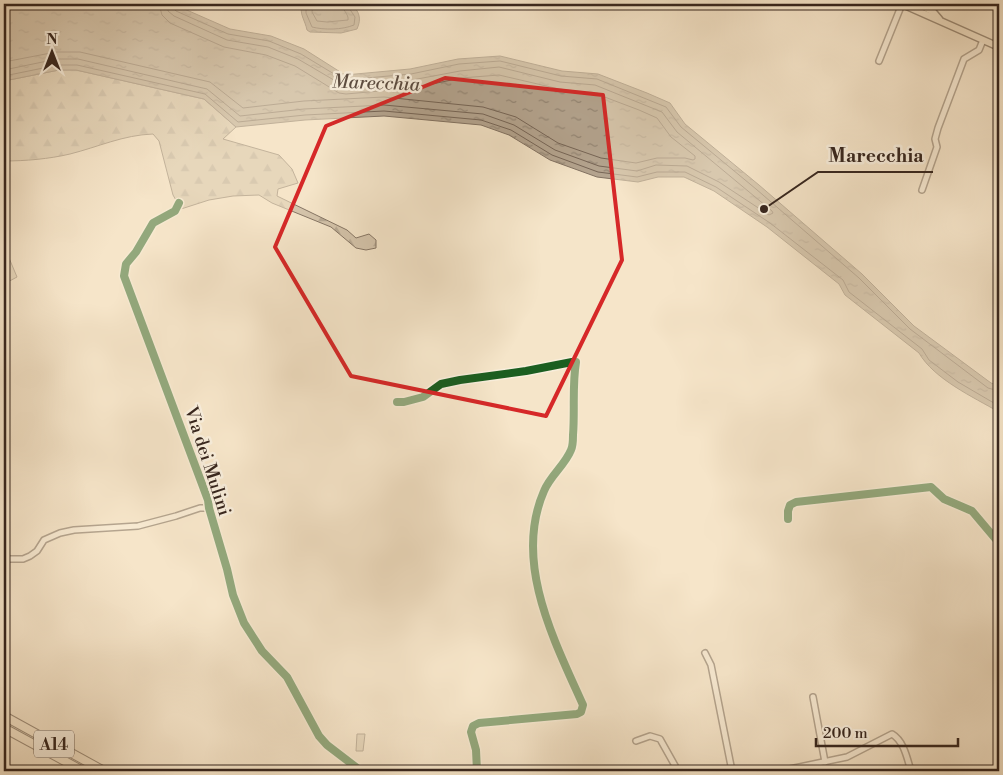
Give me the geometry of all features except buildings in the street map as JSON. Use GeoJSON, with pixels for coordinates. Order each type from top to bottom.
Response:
{"type":"FeatureCollection","features":[{"type":"Feature","properties":{"kind":"highway","name":"A14"},"geometry":{"type":"LineString","coordinates":[[4,716],[104,771]]}},
{"type":"Feature","properties":{"kind":"highway","name":"A14"},"geometry":{"type":"LineString","coordinates":[[4,728],[83,771]]}},
{"type":"Feature","properties":{"kind":"main road"},"geometry":{"type":"LineString","coordinates":[[902,4],[999,47]]}},
{"type":"Feature","properties":{"kind":"main road"},"geometry":{"type":"LineString","coordinates":[[919,4],[933,12],[941,22]]}},
{"type":"Feature","properties":{"kind":"street"},"geometry":{"type":"LineString","coordinates":[[880,61],[902,4]]}},
{"type":"Feature","properties":{"kind":"street"},"geometry":{"type":"LineString","coordinates":[[922,190],[937,147],[935,139],[938,128],[964,59],[979,50],[983,40]]}},
{"type":"Feature","properties":{"kind":"street","name":"Via dei Mulini"},"geometry":{"type":"LineString","coordinates":[[179,203],[174,211],[152,223],[136,252],[126,264],[124,276],[208,500],[233,595],[244,623],[262,651],[287,677],[319,736],[327,745],[361,771]]}},
{"type":"Feature","properties":{"kind":"street"},"geometry":{"type":"LineString","coordinates":[[398,402],[423,397],[441,384],[526,372],[576,362],[572,449],[544,489],[537,509],[533,562],[539,592],[554,642],[583,705],[582,712],[479,723],[473,726],[471,732],[476,750],[478,771]]}},
{"type":"Feature","properties":{"kind":"street"},"geometry":{"type":"LineString","coordinates":[[788,519],[790,505],[796,502],[932,487],[944,499],[972,511],[999,543]]}},
{"type":"Feature","properties":{"kind":"street","name":"Via dei Mulini"},"geometry":{"type":"LineString","coordinates":[[4,559],[23,559],[30,556],[44,540],[60,533],[74,530],[138,526],[168,519],[200,508],[209,508]]}},
{"type":"Feature","properties":{"kind":"street"},"geometry":{"type":"LineString","coordinates":[[705,653],[711,665],[732,771]]}},
{"type":"Feature","properties":{"kind":"street"},"geometry":{"type":"LineString","coordinates":[[813,697],[825,762]]}},
{"type":"Feature","properties":{"kind":"street"},"geometry":{"type":"LineString","coordinates":[[780,771],[847,757],[892,734],[900,742],[911,771]]}},
{"type":"Feature","properties":{"kind":"street"},"geometry":{"type":"LineString","coordinates":[[636,741],[650,736],[660,739],[678,771]]}},
{"type":"Feature","properties":{"kind":"highlighted area"},"geometry":{"type":"Polygon","coordinates":[[[445,78],[603,95],[622,260],[546,416],[351,376],[275,247],[326,126],[445,78]]]}},
{"type":"Feature","properties":{"kind":"green space"},"geometry":{"type":"Polygon","coordinates":[[[59,70],[76,70],[204,99],[236,127],[223,139],[279,155],[292,169],[298,183],[278,189],[277,196],[347,230],[356,238],[369,234],[376,240],[376,248],[366,250],[356,248],[331,227],[272,203],[259,195],[233,196],[209,200],[181,209],[173,195],[159,141],[153,134],[121,139],[62,156],[4,161],[4,81],[59,70]]]}},
{"type":"Feature","properties":{"kind":"green space"},"geometry":{"type":"Polygon","coordinates":[[[4,246],[17,277],[4,284],[4,246]]]}},
{"type":"Feature","properties":{"kind":"green space"},"geometry":{"type":"Polygon","coordinates":[[[357,734],[365,734],[363,751],[356,751],[357,734]]]}},
{"type":"Feature","properties":{"kind":"water","name":"Marecchia"},"geometry":{"type":"Polygon","coordinates":[[[4,4],[173,4],[230,29],[271,36],[304,49],[345,75],[410,69],[458,59],[500,56],[562,71],[598,74],[647,93],[670,103],[685,124],[862,274],[914,326],[991,383],[999,386],[999,412],[966,394],[944,379],[934,371],[919,353],[845,295],[839,284],[767,227],[714,191],[684,177],[658,177],[638,182],[597,177],[550,160],[509,135],[481,125],[384,116],[305,120],[236,127],[204,99],[76,70],[59,70],[4,81],[4,4]]]}},
{"type":"Feature","properties":{"kind":"water"},"geometry":{"type":"Polygon","coordinates":[[[302,4],[351,4],[359,15],[357,29],[341,33],[310,32],[307,30],[302,14],[302,4]]]}},
{"type":"Feature","properties":{"kind":"cycle path"},"geometry":{"type":"LineString","coordinates":[[179,203],[175,211],[153,223],[136,252],[126,264],[124,276],[208,500],[233,595],[244,623],[262,651],[287,677],[319,736],[327,745],[361,771]]}},
{"type":"Feature","properties":{"kind":"cycle path"},"geometry":{"type":"LineString","coordinates":[[397,402],[423,397],[441,384],[576,362],[572,447],[565,461],[544,491],[536,518],[533,545],[535,573],[541,600],[560,654],[583,705],[581,712],[577,714],[479,723],[473,726],[471,732],[476,750],[477,771]]}},
{"type":"Feature","properties":{"kind":"cycle path"},"geometry":{"type":"LineString","coordinates":[[788,519],[790,505],[796,502],[931,487],[944,499],[972,511],[999,543]]}},
{"type":"Feature","properties":{"kind":"place","name":"Marecchia"},"geometry":{"type":"Point","coordinates":[764,209]}}]}
